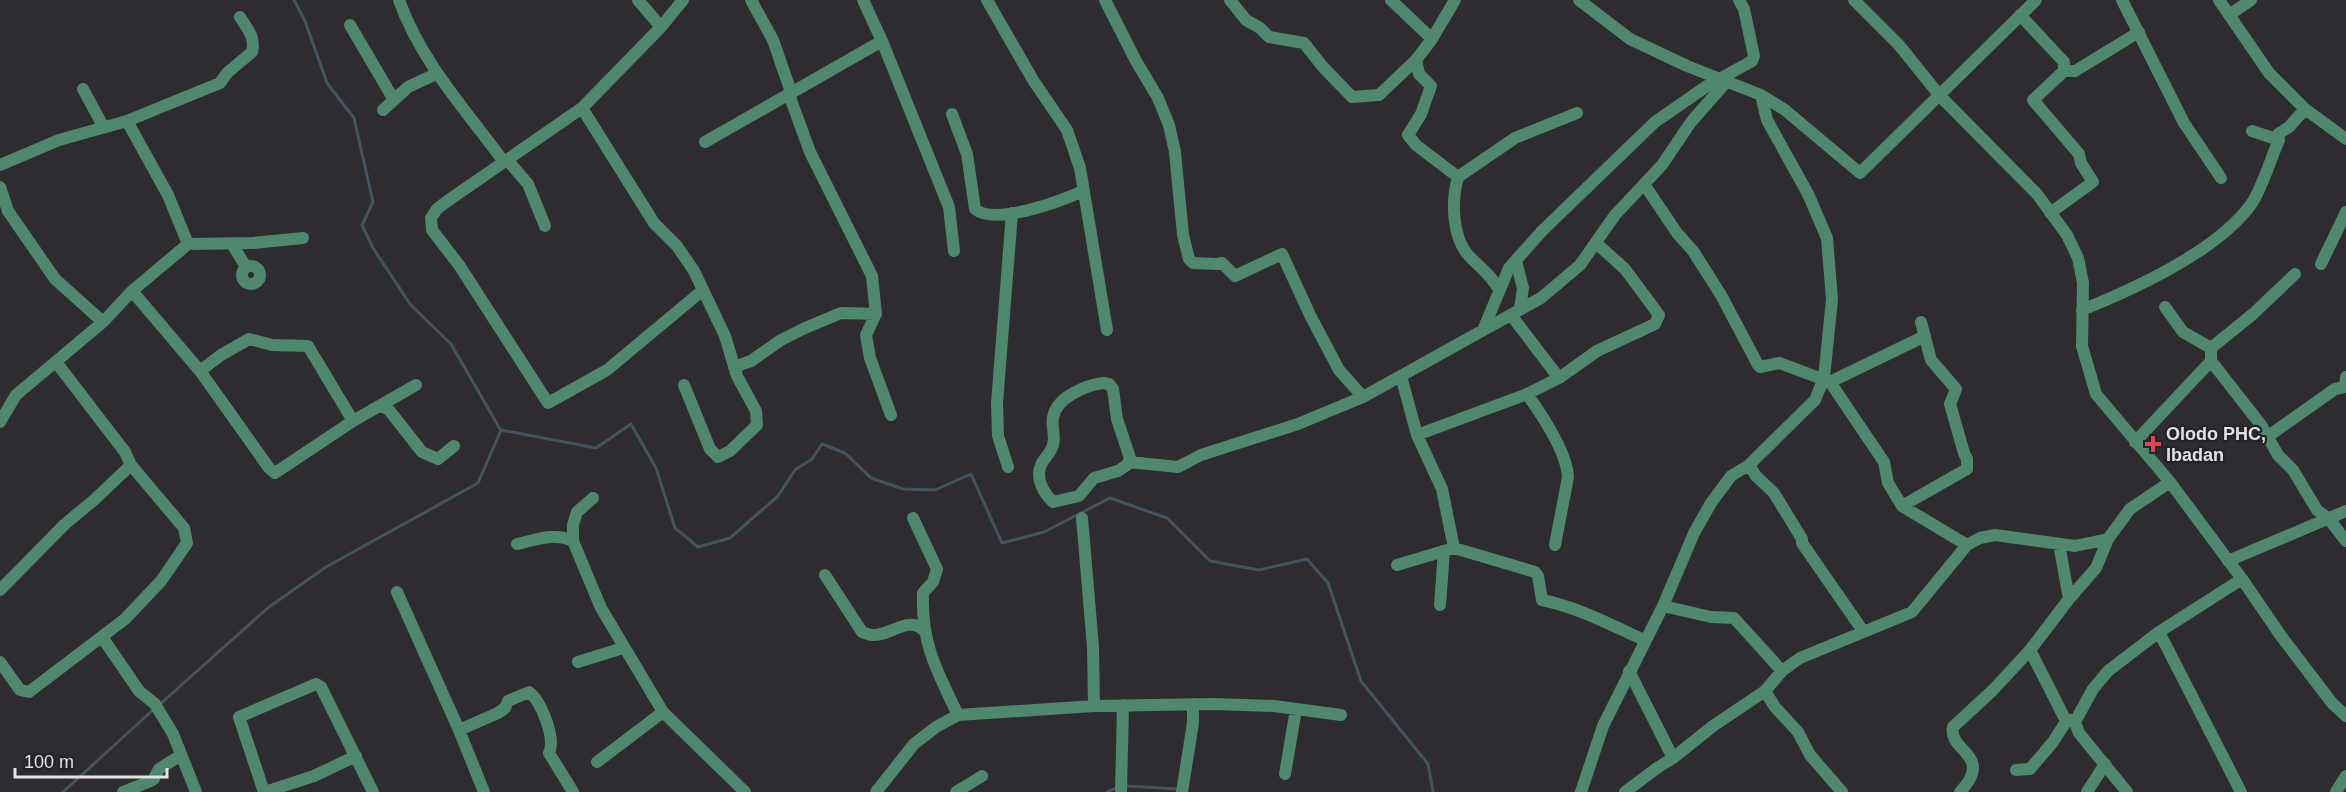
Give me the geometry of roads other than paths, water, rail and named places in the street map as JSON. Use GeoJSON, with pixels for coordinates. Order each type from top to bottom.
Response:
{"type":"FeatureCollection","features":[{"type":"Feature","properties":{"kind":"street"},"geometry":{"type":"LineString","coordinates":[[399,0],[418,44],[436,74],[504,162],[509,162],[528,184],[545,226]]}},
{"type":"Feature","properties":{"kind":"street"},"geometry":{"type":"LineString","coordinates":[[638,0],[661,27]]}},
{"type":"Feature","properties":{"kind":"street"},"geometry":{"type":"LineString","coordinates":[[683,0],[661,27],[582,108],[437,208],[432,218],[432,230],[459,265],[548,403],[607,370],[703,290]]}},
{"type":"Feature","properties":{"kind":"street"},"geometry":{"type":"LineString","coordinates":[[751,0],[773,40],[810,152],[872,276],[876,314],[866,335],[870,358],[891,415]]}},
{"type":"Feature","properties":{"kind":"street"},"geometry":{"type":"LineString","coordinates":[[862,0],[882,41],[949,207],[954,251]]}},
{"type":"Feature","properties":{"kind":"street"},"geometry":{"type":"LineString","coordinates":[[987,0],[1033,80],[1067,130],[1080,168],[1107,330]]}},
{"type":"Feature","properties":{"kind":"street"},"geometry":{"type":"LineString","coordinates":[[1105,0],[1158,98],[1169,125],[1183,235],[1189,259],[1193,262],[1222,263],[1235,276],[1282,254],[1339,370],[1363,397]]}},
{"type":"Feature","properties":{"kind":"street"},"geometry":{"type":"LineString","coordinates":[[1230,0],[1246,20],[1260,28],[1269,37],[1304,43],[1352,97],[1379,95],[1416,60],[1432,39],[1455,0]]}},
{"type":"Feature","properties":{"kind":"street"},"geometry":{"type":"LineString","coordinates":[[1391,0],[1432,39]]}},
{"type":"Feature","properties":{"kind":"street"},"geometry":{"type":"LineString","coordinates":[[1580,2],[1593,3],[1597,0]]}},
{"type":"Feature","properties":{"kind":"street"},"geometry":{"type":"LineString","coordinates":[[1483,330],[1509,268],[1542,231],[1654,122],[1724,79],[1753,58],[1744,9],[1739,0]]}},
{"type":"Feature","properties":{"kind":"street"},"geometry":{"type":"LineString","coordinates":[[1854,0],[1899,45],[1940,96],[2037,194],[2067,236],[2078,258],[2083,283],[2082,346],[2096,394],[2170,482],[2281,636],[2332,703],[2346,716]]}},
{"type":"Feature","properties":{"kind":"street"},"geometry":{"type":"LineString","coordinates":[[1580,2],[1630,39],[1687,66],[1761,95],[1785,110],[1860,173],[2036,0]]}},
{"type":"Feature","properties":{"kind":"street"},"geometry":{"type":"LineString","coordinates":[[2122,0],[2184,123],[2221,178]]}},
{"type":"Feature","properties":{"kind":"street"},"geometry":{"type":"LineString","coordinates":[[2219,0],[2269,74],[2305,109],[2346,139]]}},
{"type":"Feature","properties":{"kind":"street"},"geometry":{"type":"LineString","coordinates":[[2229,15],[2251,0]]}},
{"type":"Feature","properties":{"kind":"street"},"geometry":{"type":"LineString","coordinates":[[2020,15],[2064,62],[2064,71]]}},
{"type":"Feature","properties":{"kind":"street"},"geometry":{"type":"LineString","coordinates":[[0,165],[59,140],[127,121],[220,83],[227,73],[254,48],[254,41],[240,17]]}},
{"type":"Feature","properties":{"kind":"street"},"geometry":{"type":"LineString","coordinates":[[350,25],[394,100]]}},
{"type":"Feature","properties":{"kind":"street"},"geometry":{"type":"LineString","coordinates":[[2050,213],[2093,182],[2081,163],[2079,154],[2033,100],[2064,71],[2075,70],[2139,32]]}},
{"type":"Feature","properties":{"kind":"street"},"geometry":{"type":"LineString","coordinates":[[705,142],[882,41]]}},
{"type":"Feature","properties":{"kind":"street"},"geometry":{"type":"LineString","coordinates":[[1416,60],[1419,74],[1431,86],[1421,114],[1408,135],[1416,145],[1458,177]]}},
{"type":"Feature","properties":{"kind":"street"},"geometry":{"type":"LineString","coordinates":[[383,110],[408,87],[436,74]]}},
{"type":"Feature","properties":{"kind":"street"},"geometry":{"type":"LineString","coordinates":[[1129,462],[1130,458],[1117,419],[1113,389],[1109,384],[1103,382],[1091,385],[1068,397],[1055,408],[1054,445],[1040,467],[1041,489],[1053,502],[1079,496],[1094,478],[1118,471],[1129,462],[1178,467],[1201,455],[1298,424],[1363,397],[1541,298],[1580,265],[1615,215],[1662,165],[1724,79]]}},
{"type":"Feature","properties":{"kind":"street"},"geometry":{"type":"LineString","coordinates":[[83,89],[103,126]]}},
{"type":"Feature","properties":{"kind":"street"},"geometry":{"type":"LineString","coordinates":[[1581,792],[1603,726],[1662,606],[1694,533],[1711,503],[1731,476],[1749,465],[1815,400],[1827,380],[1832,299],[1827,238],[1808,194],[1767,120],[1761,95]]}},
{"type":"Feature","properties":{"kind":"street"},"geometry":{"type":"LineString","coordinates":[[582,108],[654,223],[677,246],[694,271],[725,336],[735,367],[756,411],[757,424],[730,451],[717,457],[710,449],[684,385]]}},
{"type":"Feature","properties":{"kind":"street"},"geometry":{"type":"LineString","coordinates":[[2082,310],[2128,292],[2225,232],[2252,203],[2279,140],[2278,134],[2289,127],[2305,109]]}},
{"type":"Feature","properties":{"kind":"street"},"geometry":{"type":"LineString","coordinates":[[1499,290],[1483,268],[1464,250],[1458,238],[1454,192],[1458,177],[1515,138],[1577,113]]}},
{"type":"Feature","properties":{"kind":"street"},"geometry":{"type":"LineString","coordinates":[[952,114],[967,154],[975,209],[981,213],[1012,213],[1052,205],[1083,191]]}},
{"type":"Feature","properties":{"kind":"street"},"geometry":{"type":"LineString","coordinates":[[127,121],[168,195],[188,244]]}},
{"type":"Feature","properties":{"kind":"street"},"geometry":{"type":"LineString","coordinates":[[2252,131],[2279,140]]}},
{"type":"Feature","properties":{"kind":"street"},"geometry":{"type":"LineString","coordinates":[[1644,184],[1677,233],[1693,251],[1721,295],[1760,367],[1780,363],[1827,380],[1884,462],[1888,483],[1902,506],[1967,545]]}},
{"type":"Feature","properties":{"kind":"street"},"geometry":{"type":"LineString","coordinates":[[0,187],[8,211],[56,279],[103,322]]}},
{"type":"Feature","properties":{"kind":"street"},"geometry":{"type":"LineString","coordinates":[[2321,264],[2346,212]]}},
{"type":"Feature","properties":{"kind":"street"},"geometry":{"type":"LineString","coordinates":[[1008,467],[998,436],[997,403],[1012,213]]}},
{"type":"Feature","properties":{"kind":"street"},"geometry":{"type":"LineString","coordinates":[[0,422],[16,395],[103,322],[132,291],[188,244],[232,244],[303,238]]}},
{"type":"Feature","properties":{"kind":"street"},"geometry":{"type":"LineString","coordinates":[[1417,435],[1527,394],[1558,378],[1597,351],[1655,324],[1659,315],[1625,269],[1596,243]]}},
{"type":"Feature","properties":{"kind":"street"},"geometry":{"type":"LineString","coordinates":[[232,244],[246,267]]}},
{"type":"Feature","properties":{"kind":"street"},"geometry":{"type":"LineString","coordinates":[[1516,261],[1523,288],[1516,312],[1558,378]]}},
{"type":"Feature","properties":{"kind":"street"},"geometry":{"type":"LineString","coordinates":[[2135,442],[2211,355],[2295,274]]}},
{"type":"Feature","properties":{"kind":"street"},"geometry":{"type":"LineString","coordinates":[[132,291],[200,371],[268,468],[275,473],[353,422],[416,385]]}},
{"type":"Feature","properties":{"kind":"street"},"geometry":{"type":"LineString","coordinates":[[2165,307],[2183,332],[2211,355],[2245,402],[2278,455],[2293,470],[2317,510],[2329,519],[2346,541]]}},
{"type":"Feature","properties":{"kind":"street"},"geometry":{"type":"LineString","coordinates":[[735,367],[751,361],[781,340],[841,313],[876,314]]}},
{"type":"Feature","properties":{"kind":"street"},"geometry":{"type":"LineString","coordinates":[[1902,506],[1967,469],[1968,459],[1964,453],[1950,404],[1956,389],[1931,360],[1921,322]]}},
{"type":"Feature","properties":{"kind":"street"},"geometry":{"type":"LineString","coordinates":[[1827,380],[1925,336]]}},
{"type":"Feature","properties":{"kind":"street"},"geometry":{"type":"LineString","coordinates":[[200,371],[249,339],[272,345],[308,346],[353,422]]}},
{"type":"Feature","properties":{"kind":"street"},"geometry":{"type":"LineString","coordinates":[[0,662],[20,690],[29,692],[125,619],[161,581],[187,543],[184,528],[131,465],[126,452],[56,362]]}},
{"type":"Feature","properties":{"kind":"street"},"geometry":{"type":"LineString","coordinates":[[1401,376],[1417,435],[1442,489],[1449,550],[1440,605]]}},
{"type":"Feature","properties":{"kind":"street"},"geometry":{"type":"LineString","coordinates":[[2267,437],[2335,389],[2346,384]]}},
{"type":"Feature","properties":{"kind":"street"},"geometry":{"type":"LineString","coordinates":[[1527,394],[1541,414],[1568,467],[1555,544]]}},
{"type":"Feature","properties":{"kind":"street"},"geometry":{"type":"LineString","coordinates":[[382,406],[389,410],[422,452],[438,459],[454,446]]}},
{"type":"Feature","properties":{"kind":"street"},"geometry":{"type":"LineString","coordinates":[[0,590],[65,524],[131,465]]}},
{"type":"Feature","properties":{"kind":"street"},"geometry":{"type":"LineString","coordinates":[[1749,465],[1756,476],[1774,493],[1802,539],[1802,543],[1863,632]]}},
{"type":"Feature","properties":{"kind":"street"},"geometry":{"type":"LineString","coordinates":[[1962,791],[1972,779],[1974,770],[1953,734],[1953,727],[1993,690],[2030,650],[2096,568],[2108,539],[2130,509],[2170,482]]}},
{"type":"Feature","properties":{"kind":"street"},"geometry":{"type":"LineString","coordinates":[[592,498],[577,512],[573,525],[573,541],[601,608],[622,648],[663,712],[741,787],[726,792]]}},
{"type":"Feature","properties":{"kind":"street"},"geometry":{"type":"LineString","coordinates":[[2228,561],[2346,511]]}},
{"type":"Feature","properties":{"kind":"street"},"geometry":{"type":"LineString","coordinates":[[913,518],[937,569],[933,582],[922,594],[923,630],[934,665],[958,715]]}},
{"type":"Feature","properties":{"kind":"street"},"geometry":{"type":"LineString","coordinates":[[1082,518],[1093,647],[1094,705]]}},
{"type":"Feature","properties":{"kind":"street"},"geometry":{"type":"LineString","coordinates":[[1625,792],[1713,726],[1765,691],[1782,671],[1800,658],[1912,612],[1967,545],[1980,538],[1995,535],[2075,546],[2108,539]]}},
{"type":"Feature","properties":{"kind":"street"},"geometry":{"type":"LineString","coordinates":[[517,544],[547,538],[566,537],[573,541]]}},
{"type":"Feature","properties":{"kind":"street"},"geometry":{"type":"LineString","coordinates":[[2059,544],[2069,599]]}},
{"type":"Feature","properties":{"kind":"street"},"geometry":{"type":"LineString","coordinates":[[1397,565],[1449,550],[1534,572],[1538,576],[1541,598],[1644,640]]}},
{"type":"Feature","properties":{"kind":"street"},"geometry":{"type":"LineString","coordinates":[[825,575],[862,632],[872,635],[910,624],[920,626],[923,630]]}},
{"type":"Feature","properties":{"kind":"street"},"geometry":{"type":"LineString","coordinates":[[2016,770],[2030,769],[2070,720],[2077,718],[2093,689],[2108,671],[2159,632],[2242,579]]}},
{"type":"Feature","properties":{"kind":"street"},"geometry":{"type":"LineString","coordinates":[[397,592],[459,730],[484,792]]}},
{"type":"Feature","properties":{"kind":"street"},"geometry":{"type":"LineString","coordinates":[[1662,606],[1711,617],[1734,618],[1782,671]]}},
{"type":"Feature","properties":{"kind":"street"},"geometry":{"type":"LineString","coordinates":[[2159,632],[2241,792]]}},
{"type":"Feature","properties":{"kind":"street"},"geometry":{"type":"LineString","coordinates":[[102,637],[139,691],[155,704],[173,734],[196,792]]}},
{"type":"Feature","properties":{"kind":"street"},"geometry":{"type":"LineString","coordinates":[[578,662],[622,648]]}},
{"type":"Feature","properties":{"kind":"street"},"geometry":{"type":"LineString","coordinates":[[2030,650],[2079,734],[2127,792]]}},
{"type":"Feature","properties":{"kind":"street"},"geometry":{"type":"LineString","coordinates":[[1629,671],[1673,758]]}},
{"type":"Feature","properties":{"kind":"street"},"geometry":{"type":"LineString","coordinates":[[356,756],[314,776],[264,792],[239,717],[316,684],[321,687],[356,756],[373,792]]}},
{"type":"Feature","properties":{"kind":"street"},"geometry":{"type":"LineString","coordinates":[[1765,691],[1775,708],[1798,732],[1810,755],[1842,792]]}},
{"type":"Feature","properties":{"kind":"street"},"geometry":{"type":"LineString","coordinates":[[459,730],[498,713],[505,708],[508,701],[529,692],[539,703],[547,725],[552,743],[549,753],[573,792]]}},
{"type":"Feature","properties":{"kind":"street"},"geometry":{"type":"LineString","coordinates":[[876,792],[914,744],[958,715],[1094,705],[1193,704],[1274,706],[1341,715]]}},
{"type":"Feature","properties":{"kind":"street"},"geometry":{"type":"LineString","coordinates":[[1182,792],[1193,723],[1193,704]]}},
{"type":"Feature","properties":{"kind":"street"},"geometry":{"type":"LineString","coordinates":[[1121,792],[1123,705]]}},
{"type":"Feature","properties":{"kind":"street"},"geometry":{"type":"LineString","coordinates":[[1285,774],[1296,709]]}},
{"type":"Feature","properties":{"kind":"street"},"geometry":{"type":"LineString","coordinates":[[597,762],[663,712]]}},
{"type":"Feature","properties":{"kind":"street"},"geometry":{"type":"LineString","coordinates":[[123,792],[153,780],[159,769],[181,755]]}},
{"type":"Feature","properties":{"kind":"street"},"geometry":{"type":"LineString","coordinates":[[2087,792],[2105,764]]}},
{"type":"Feature","properties":{"kind":"street"},"geometry":{"type":"LineString","coordinates":[[956,792],[982,776]]}},
{"type":"Feature","properties":{"kind":"street"},"geometry":{"type":"LineString","coordinates":[[2336,792],[2346,776]]}},
{"type":"Feature","properties":{"kind":"waterway"},"geometry":{"type":"LineString","coordinates":[[294,0],[305,21],[327,83],[354,118],[373,202],[362,225],[373,248],[410,304],[451,344],[500,429]]}},
{"type":"Feature","properties":{"kind":"waterway"},"geometry":{"type":"LineString","coordinates":[[501,430],[596,448],[631,424],[656,468],[675,528],[698,547],[730,538],[778,496],[795,470],[812,459],[822,444],[845,453],[871,478],[903,489],[935,490],[971,474],[1002,543],[1044,532],[1110,498],[1167,518],[1210,561],[1259,570],[1307,559],[1328,583],[1361,681],[1428,764],[1433,792]]}},
{"type":"Feature","properties":{"kind":"waterway"},"geometry":{"type":"LineString","coordinates":[[159,705],[269,607],[326,567],[478,483],[501,430]]}},
{"type":"Feature","properties":{"kind":"waterway"},"geometry":{"type":"LineString","coordinates":[[63,792],[154,709]]}},
{"type":"Feature","properties":{"kind":"waterway"},"geometry":{"type":"LineString","coordinates":[[1126,786],[1179,789]]}},
{"type":"Feature","properties":{"kind":"waterway"},"geometry":{"type":"LineString","coordinates":[[1107,792],[1116,788]]}},
{"type":"Feature","properties":{"kind":"place","name":"Olodo PHC, Ibadan"},"geometry":{"type":"Point","coordinates":[2153,444]}}]}
